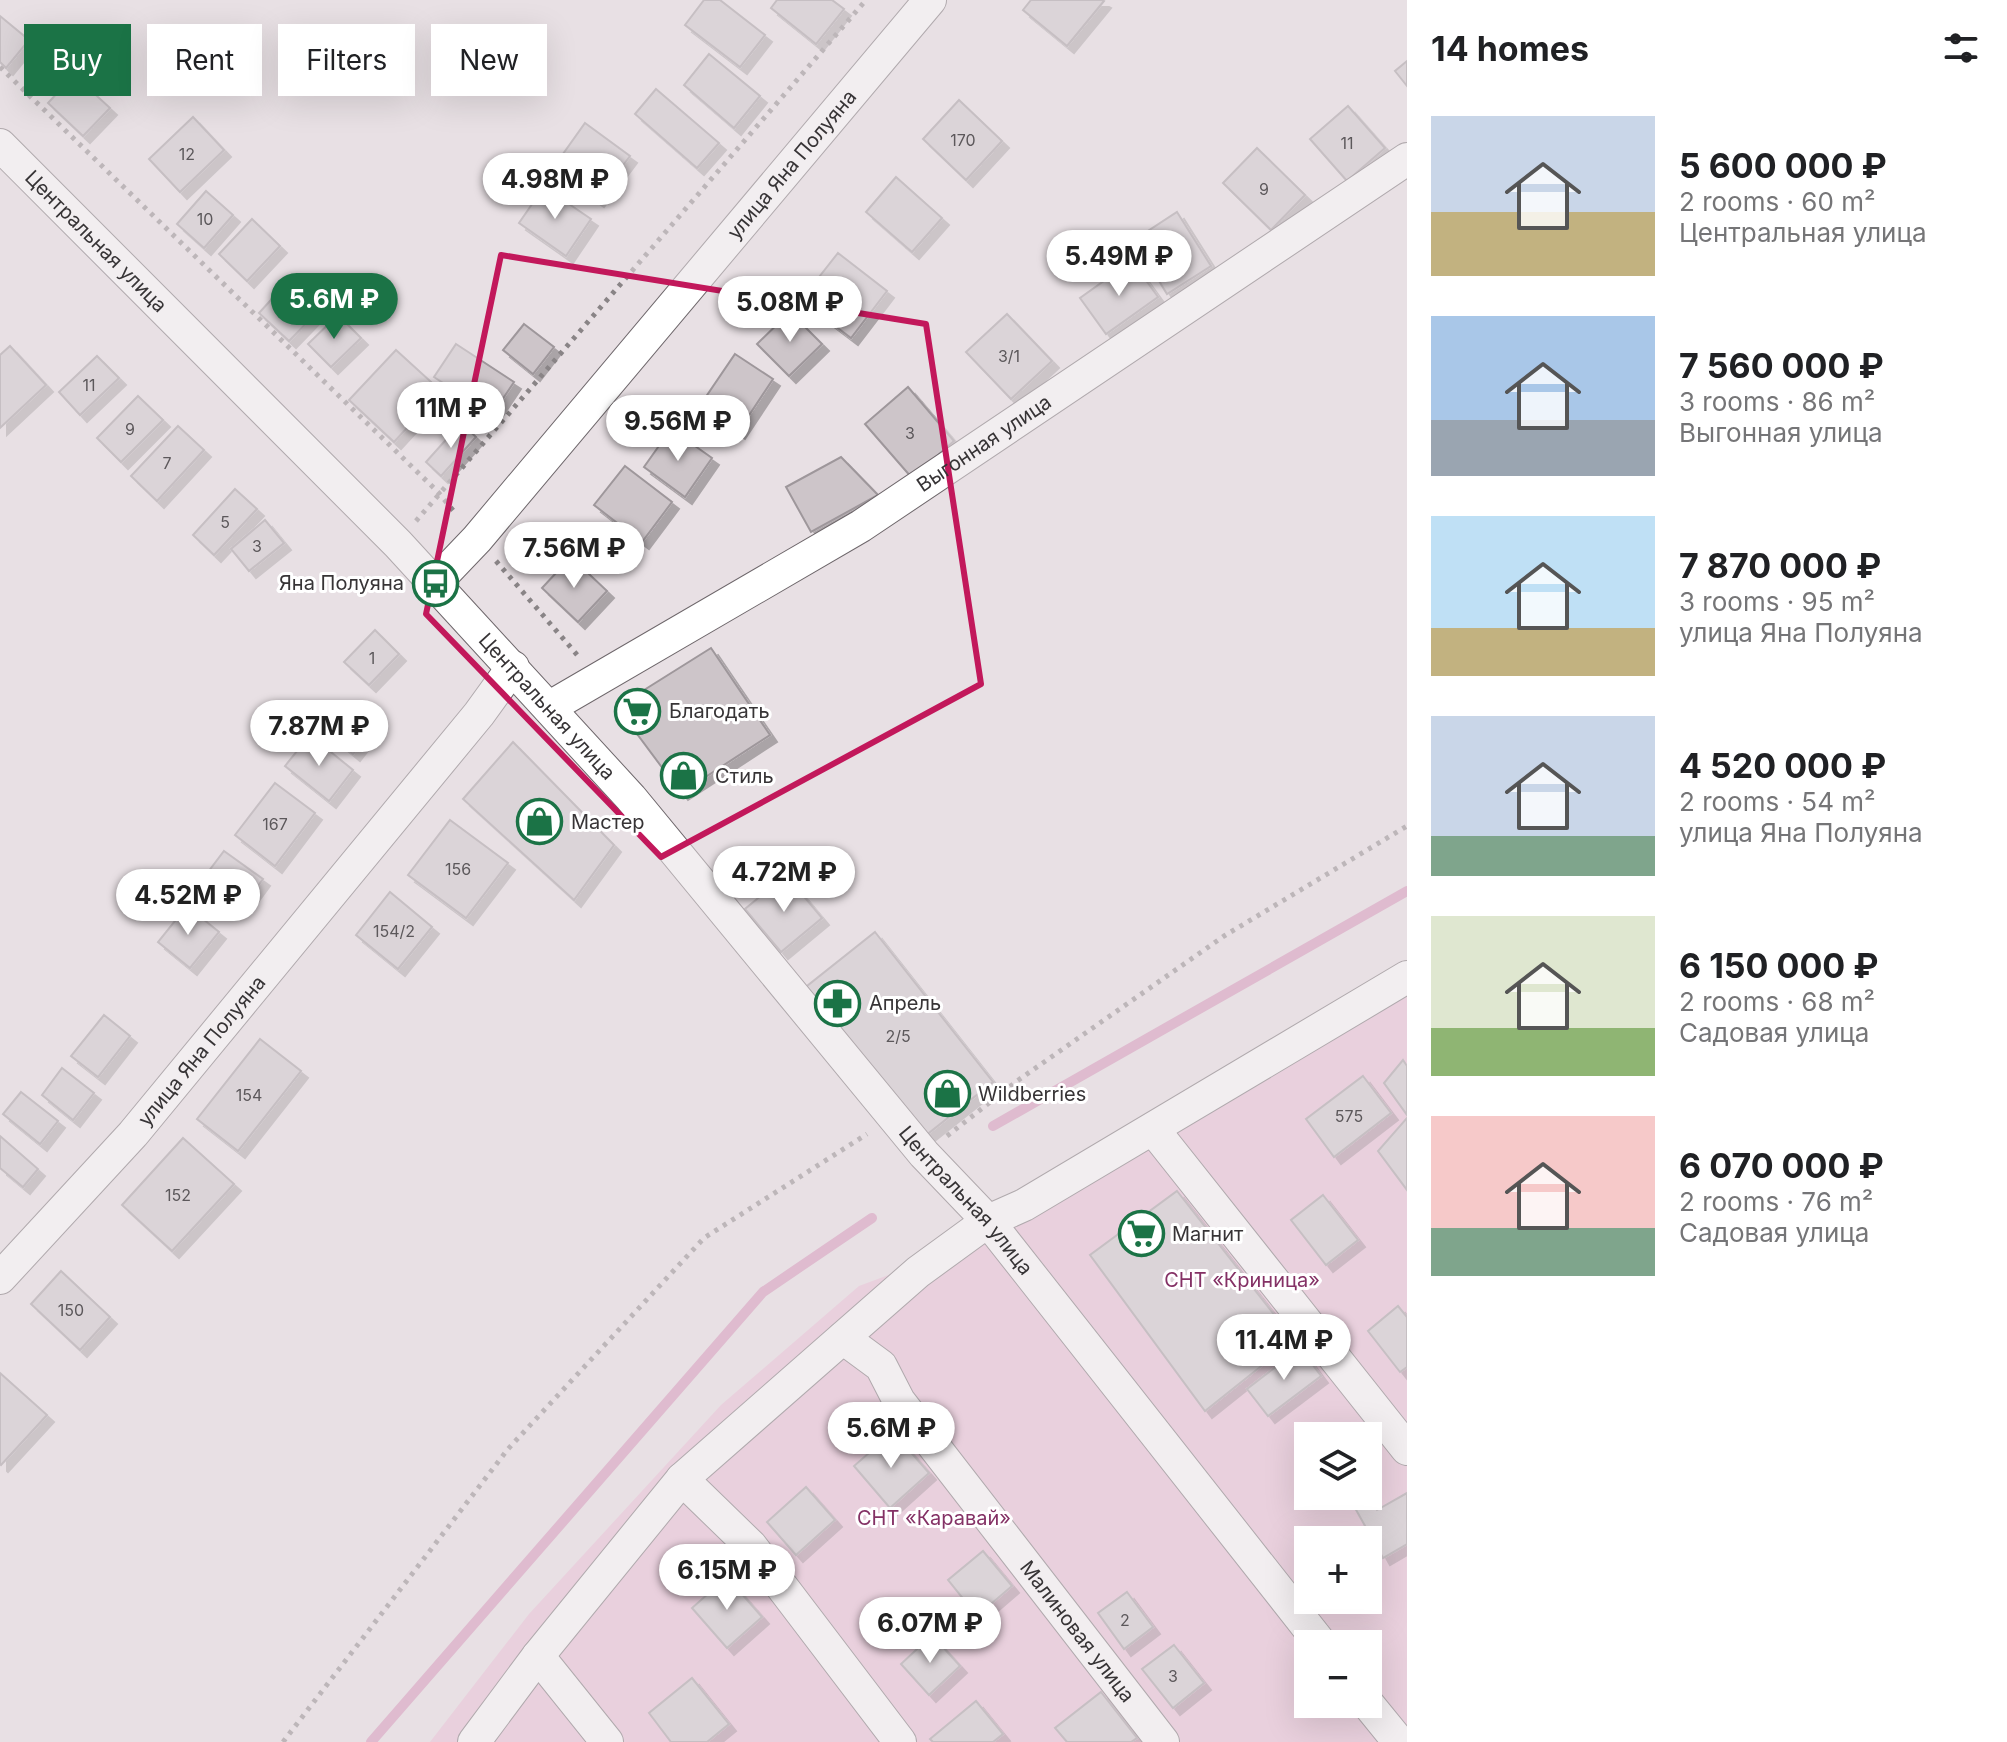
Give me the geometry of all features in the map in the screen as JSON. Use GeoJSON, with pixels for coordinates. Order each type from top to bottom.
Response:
{"type":"FeatureCollection","features":[{"type":"Feature","properties":{"kind":"street","name":"улица Яна Полуяна"},"geometry":{"type":"LineString","coordinates":[[435,583],[477,539],[930,0]]}},
{"type":"Feature","properties":{"kind":"street","name":"Центральная улица"},"geometry":{"type":"LineString","coordinates":[[0,145],[398,544],[631,798],[924,1154],[988,1221],[1310,1630]]}},
{"type":"Feature","properties":{"kind":"street","name":"Выгонная улица"},"geometry":{"type":"LineString","coordinates":[[550,707],[861,526],[1407,159]]}},
{"type":"Feature","properties":{"kind":"street","name":"улица Яна Полуяна"},"geometry":{"type":"LineString","coordinates":[[0,1278],[133,1134],[479,714],[513,667]]}},
{"type":"Feature","properties":{"kind":"street"},"geometry":{"type":"LineString","coordinates":[[474,1742],[538,1656],[682,1479],[918,1272],[988,1221],[1024,1205],[1402,989]]}},
{"type":"Feature","properties":{"kind":"street"},"geometry":{"type":"LineString","coordinates":[[1153,1129],[1407,1449]]}},
{"type":"Feature","properties":{"kind":"street","name":"Малиновая улица"},"geometry":{"type":"LineString","coordinates":[[843,1338],[881,1366],[899,1401],[1163,1742]]}},
{"type":"Feature","properties":{"kind":"street"},"geometry":{"type":"LineString","coordinates":[[682,1479],[751,1546],[900,1742]]}},
{"type":"Feature","properties":{"kind":"street"},"geometry":{"type":"LineString","coordinates":[[538,1656],[607,1742]]}},
{"type":"Feature","properties":{"kind":"street"},"geometry":{"type":"LineString","coordinates":[[1379,1718],[1399,1742]]}},
{"type":"Feature","properties":{"kind":"path"},"geometry":{"type":"LineString","coordinates":[[398,544],[438,492],[866,0]]}},
{"type":"Feature","properties":{"kind":"path"},"geometry":{"type":"LineString","coordinates":[[0,67],[438,492],[599,680]]}},
{"type":"Feature","properties":{"kind":"path"},"geometry":{"type":"LineString","coordinates":[[924,1154],[1017,1081],[1224,936],[1407,826]]}},
{"type":"Feature","properties":{"kind":"path"},"geometry":{"type":"LineString","coordinates":[[283,1742],[508,1449],[704,1238],[894,1117]]}},
{"type":"Feature","properties":{"kind":"highlighted area"},"geometry":{"type":"Polygon","coordinates":[[[501,255],[926,324],[981,684],[661,857],[426,614],[501,255]]]}},
{"type":"Feature","properties":{"kind":"green space","name":"СНТ «Каравай»"},"geometry":{"type":"Polygon","coordinates":[[[1407,994],[1407,1742],[430,1742],[529,1614],[721,1405],[859,1286],[996,1235],[1407,994]]]}},
{"type":"Feature","properties":{"kind":"building"},"geometry":{"type":"Polygon","coordinates":[[[704,0],[720,0],[765,35],[740,67],[685,25],[704,0]]]}},
{"type":"Feature","properties":{"kind":"building"},"geometry":{"type":"Polygon","coordinates":[[[777,0],[832,0],[844,9],[816,44],[771,8],[777,0]]]}},
{"type":"Feature","properties":{"kind":"building"},"geometry":{"type":"Polygon","coordinates":[[[1031,0],[1104,1],[1067,46],[1023,10],[1031,0]]]}},
{"type":"Feature","properties":{"kind":"building"},"geometry":{"type":"Polygon","coordinates":[[[0,16],[24,36],[24,46],[6,68],[0,62],[0,16]]]}},
{"type":"Feature","properties":{"kind":"building"},"geometry":{"type":"Polygon","coordinates":[[[709,54],[760,96],[734,128],[684,85],[709,54]]]}},
{"type":"Feature","properties":{"kind":"building"},"geometry":{"type":"Polygon","coordinates":[[[1407,61],[1407,86],[1395,71],[1407,61]]]}},
{"type":"Feature","properties":{"kind":"building"},"geometry":{"type":"Polygon","coordinates":[[[656,89],[719,143],[697,168],[635,114],[656,89]]]}},
{"type":"Feature","properties":{"kind":"building"},"geometry":{"type":"Polygon","coordinates":[[[54,96],[97,96],[110,108],[83,136],[48,103],[54,96]]]}},
{"type":"Feature","properties":{"kind":"building"},"geometry":{"type":"Polygon","coordinates":[[[959,100],[1002,141],[966,180],[923,139],[959,100]]]}},
{"type":"Feature","properties":{"kind":"building"},"geometry":{"type":"Polygon","coordinates":[[[1348,106],[1385,148],[1347,181],[1310,139],[1348,106]]]}},
{"type":"Feature","properties":{"kind":"building"},"geometry":{"type":"Polygon","coordinates":[[[193,117],[224,150],[180,192],[149,159],[193,117]]]}},
{"type":"Feature","properties":{"kind":"building"},"geometry":{"type":"Polygon","coordinates":[[[585,123],[630,156],[597,200],[553,168],[585,123]]]}},
{"type":"Feature","properties":{"kind":"building"},"geometry":{"type":"Polygon","coordinates":[[[1257,148],[1305,195],[1271,230],[1223,183],[1257,148]]]}},
{"type":"Feature","properties":{"kind":"building"},"geometry":{"type":"Polygon","coordinates":[[[896,177],[942,218],[912,252],[866,212],[896,177]]]}},
{"type":"Feature","properties":{"kind":"building"},"geometry":{"type":"Polygon","coordinates":[[[544,187],[591,219],[566,256],[519,223],[544,187]]]}},
{"type":"Feature","properties":{"kind":"building"},"geometry":{"type":"Polygon","coordinates":[[[206,191],[233,215],[204,248],[177,224],[206,191]]]}},
{"type":"Feature","properties":{"kind":"building"},"geometry":{"type":"Polygon","coordinates":[[[1177,212],[1211,266],[1167,294],[1134,240],[1177,212]]]}},
{"type":"Feature","properties":{"kind":"building"},"geometry":{"type":"Polygon","coordinates":[[[252,219],[280,246],[247,281],[219,254],[252,219]]]}},
{"type":"Feature","properties":{"kind":"building"},"geometry":{"type":"Polygon","coordinates":[[[838,253],[887,291],[851,338],[801,300],[838,253]]]}},
{"type":"Feature","properties":{"kind":"building"},"geometry":{"type":"Polygon","coordinates":[[[1132,261],[1158,297],[1106,334],[1080,298],[1132,261]]]}},
{"type":"Feature","properties":{"kind":"building"},"geometry":{"type":"Polygon","coordinates":[[[291,278],[322,307],[289,341],[259,313],[291,278]]]}},
{"type":"Feature","properties":{"kind":"building"},"geometry":{"type":"Polygon","coordinates":[[[790,312],[822,344],[789,376],[757,344],[790,312]]]}},
{"type":"Feature","properties":{"kind":"building"},"geometry":{"type":"Polygon","coordinates":[[[1007,314],[1052,361],[1011,399],[966,352],[1007,314]]]}},
{"type":"Feature","properties":{"kind":"building"},"geometry":{"type":"Polygon","coordinates":[[[338,315],[361,338],[331,367],[308,344],[338,315]]]}},
{"type":"Feature","properties":{"kind":"building"},"geometry":{"type":"Polygon","coordinates":[[[524,324],[554,347],[533,374],[503,350],[524,324]]]}},
{"type":"Feature","properties":{"kind":"building"},"geometry":{"type":"Polygon","coordinates":[[[456,344],[514,382],[492,415],[434,377],[456,344]]]}},
{"type":"Feature","properties":{"kind":"building"},"geometry":{"type":"Polygon","coordinates":[[[10,346],[46,385],[0,428],[0,355],[10,346]]]}},
{"type":"Feature","properties":{"kind":"building"},"geometry":{"type":"Polygon","coordinates":[[[396,350],[441,391],[394,442],[349,400],[396,350]]]}},
{"type":"Feature","properties":{"kind":"building"},"geometry":{"type":"Polygon","coordinates":[[[735,354],[773,379],[738,432],[699,407],[735,354]]]}},
{"type":"Feature","properties":{"kind":"building"},"geometry":{"type":"Polygon","coordinates":[[[97,356],[119,378],[80,415],[59,392],[97,356]]]}},
{"type":"Feature","properties":{"kind":"building"},"geometry":{"type":"Polygon","coordinates":[[[908,387],[954,441],[912,478],[865,424],[908,387]]]}},
{"type":"Feature","properties":{"kind":"building"},"geometry":{"type":"Polygon","coordinates":[[[138,396],[163,420],[121,462],[97,438],[138,396]]]}},
{"type":"Feature","properties":{"kind":"building"},"geometry":{"type":"Polygon","coordinates":[[[461,423],[476,437],[441,476],[426,462],[461,423]]]}},
{"type":"Feature","properties":{"kind":"building"},"geometry":{"type":"Polygon","coordinates":[[[178,426],[204,450],[157,501],[131,476],[178,426]]]}},
{"type":"Feature","properties":{"kind":"building"},"geometry":{"type":"Polygon","coordinates":[[[671,429],[712,458],[685,497],[644,467],[671,429]]]}},
{"type":"Feature","properties":{"kind":"building"},"geometry":{"type":"Polygon","coordinates":[[[841,457],[878,495],[811,532],[786,487],[841,457]]]}},
{"type":"Feature","properties":{"kind":"building"},"geometry":{"type":"Polygon","coordinates":[[[625,466],[672,502],[642,542],[594,505],[625,466]]]}},
{"type":"Feature","properties":{"kind":"building"},"geometry":{"type":"Polygon","coordinates":[[[235,489],[257,509],[214,555],[193,535],[235,489]]]}},
{"type":"Feature","properties":{"kind":"building"},"geometry":{"type":"Polygon","coordinates":[[[265,520],[284,543],[249,571],[231,549],[265,520]]]}},
{"type":"Feature","properties":{"kind":"building"},"geometry":{"type":"Polygon","coordinates":[[[571,557],[607,591],[578,622],[542,588],[571,557]]]}},
{"type":"Feature","properties":{"kind":"building"},"geometry":{"type":"Polygon","coordinates":[[[375,630],[399,654],[369,685],[344,662],[375,630]]]}},
{"type":"Feature","properties":{"kind":"building"},"geometry":{"type":"Polygon","coordinates":[[[711,648],[770,735],[681,793],[617,707],[711,648]]]}},
{"type":"Feature","properties":{"kind":"building"},"geometry":{"type":"Polygon","coordinates":[[[344,709],[371,731],[353,754],[325,731],[344,709]]]}},
{"type":"Feature","properties":{"kind":"building"},"geometry":{"type":"Polygon","coordinates":[[[310,735],[353,770],[329,801],[285,766],[310,735]]]}},
{"type":"Feature","properties":{"kind":"building","name":"Мастер"},"geometry":{"type":"Polygon","coordinates":[[[513,742],[614,845],[574,900],[463,799],[513,742]]]}},
{"type":"Feature","properties":{"kind":"building"},"geometry":{"type":"Polygon","coordinates":[[[275,783],[315,813],[275,866],[235,835],[275,783]]]}},
{"type":"Feature","properties":{"kind":"building"},"geometry":{"type":"Polygon","coordinates":[[[450,820],[508,863],[466,918],[408,875],[450,820]]]}},
{"type":"Feature","properties":{"kind":"building"},"geometry":{"type":"Polygon","coordinates":[[[224,851],[263,879],[241,909],[202,880],[224,851]]]}},
{"type":"Feature","properties":{"kind":"building"},"geometry":{"type":"Polygon","coordinates":[[[786,875],[822,918],[781,952],[745,909],[786,875]]]}},
{"type":"Feature","properties":{"kind":"building"},"geometry":{"type":"Polygon","coordinates":[[[390,892],[432,927],[398,969],[356,935],[390,892]]]}},
{"type":"Feature","properties":{"kind":"building"},"geometry":{"type":"Polygon","coordinates":[[[187,906],[219,932],[190,968],[158,942],[187,906]]]}},
{"type":"Feature","properties":{"kind":"building"},"geometry":{"type":"Polygon","coordinates":[[[875,932],[993,1082],[920,1140],[802,990],[875,932]]]}},
{"type":"Feature","properties":{"kind":"building"},"geometry":{"type":"Polygon","coordinates":[[[104,1015],[130,1036],[98,1077],[71,1056],[104,1015]]]}},
{"type":"Feature","properties":{"kind":"building"},"geometry":{"type":"Polygon","coordinates":[[[260,1039],[301,1071],[238,1151],[197,1119],[260,1039]]]}},
{"type":"Feature","properties":{"kind":"building"},"geometry":{"type":"Polygon","coordinates":[[[1403,1060],[1407,1066],[1407,1115],[1384,1083],[1403,1060]]]}},
{"type":"Feature","properties":{"kind":"building"},"geometry":{"type":"Polygon","coordinates":[[[62,1068],[94,1093],[73,1120],[42,1095],[62,1068]]]}},
{"type":"Feature","properties":{"kind":"building"},"geometry":{"type":"Polygon","coordinates":[[[1363,1076],[1391,1113],[1334,1157],[1306,1119],[1363,1076]]]}},
{"type":"Feature","properties":{"kind":"building"},"geometry":{"type":"Polygon","coordinates":[[[21,1092],[58,1121],[40,1144],[3,1114],[21,1092]]]}},
{"type":"Feature","properties":{"kind":"building"},"geometry":{"type":"Polygon","coordinates":[[[1407,1118],[1407,1190],[1378,1151],[1407,1118]]]}},
{"type":"Feature","properties":{"kind":"building"},"geometry":{"type":"Polygon","coordinates":[[[0,1136],[38,1169],[23,1187],[0,1168],[0,1136]]]}},
{"type":"Feature","properties":{"kind":"building"},"geometry":{"type":"Polygon","coordinates":[[[183,1138],[234,1184],[172,1251],[122,1205],[183,1138]]]}},
{"type":"Feature","properties":{"kind":"building"},"geometry":{"type":"Polygon","coordinates":[[[1177,1191],[1294,1340],[1205,1411],[1090,1255],[1177,1191]]]}},
{"type":"Feature","properties":{"kind":"building"},"geometry":{"type":"Polygon","coordinates":[[[1323,1195],[1358,1240],[1326,1265],[1291,1220],[1323,1195]]]}},
{"type":"Feature","properties":{"kind":"building"},"geometry":{"type":"Polygon","coordinates":[[[61,1271],[110,1317],[80,1350],[31,1304],[61,1271]]]}},
{"type":"Feature","properties":{"kind":"building"},"geometry":{"type":"Polygon","coordinates":[[[1398,1306],[1407,1317],[1407,1367],[1400,1372],[1368,1331],[1398,1306]]]}},
{"type":"Feature","properties":{"kind":"building"},"geometry":{"type":"Polygon","coordinates":[[[1300,1348],[1321,1376],[1268,1416],[1247,1389],[1300,1348]]]}},
{"type":"Feature","properties":{"kind":"building"},"geometry":{"type":"Polygon","coordinates":[[[0,1373],[47,1415],[1,1465],[0,1464],[0,1373]]]}},
{"type":"Feature","properties":{"kind":"building"},"geometry":{"type":"Polygon","coordinates":[[[893,1432],[929,1473],[890,1508],[854,1466],[893,1432]]]}},
{"type":"Feature","properties":{"kind":"building"},"geometry":{"type":"Polygon","coordinates":[[[806,1487],[835,1520],[796,1555],[767,1522],[806,1487]]]}},
{"type":"Feature","properties":{"kind":"building"},"geometry":{"type":"Polygon","coordinates":[[[1407,1493],[1407,1544],[1383,1558],[1382,1526],[1365,1526],[1356,1510],[1382,1510],[1407,1493]]]}},
{"type":"Feature","properties":{"kind":"building"},"geometry":{"type":"Polygon","coordinates":[[[983,1551],[1012,1586],[977,1616],[948,1580],[983,1551]]]}},
{"type":"Feature","properties":{"kind":"building"},"geometry":{"type":"Polygon","coordinates":[[[727,1577],[762,1617],[727,1648],[692,1608],[727,1577]]]}},
{"type":"Feature","properties":{"kind":"building"},"geometry":{"type":"Polygon","coordinates":[[[1127,1592],[1153,1627],[1124,1649],[1098,1613],[1127,1592]]]}},
{"type":"Feature","properties":{"kind":"building"},"geometry":{"type":"Polygon","coordinates":[[[932,1635],[960,1666],[929,1695],[901,1664],[932,1635]]]}},
{"type":"Feature","properties":{"kind":"building"},"geometry":{"type":"Polygon","coordinates":[[[1174,1645],[1204,1683],[1173,1708],[1142,1669],[1174,1645]]]}},
{"type":"Feature","properties":{"kind":"building"},"geometry":{"type":"Polygon","coordinates":[[[692,1678],[729,1724],[707,1742],[671,1742],[649,1713],[692,1678]]]}},
{"type":"Feature","properties":{"kind":"building"},"geometry":{"type":"Polygon","coordinates":[[[1101,1692],[1137,1738],[1131,1742],[1067,1742],[1055,1728],[1101,1692]]]}},
{"type":"Feature","properties":{"kind":"building"},"geometry":{"type":"Polygon","coordinates":[[[976,1701],[1003,1734],[993,1742],[933,1742],[930,1739],[976,1701]]]}},
{"type":"Feature","properties":{"kind":"waterway"},"geometry":{"type":"LineString","coordinates":[[993,1126],[1407,891]]}},
{"type":"Feature","properties":{"kind":"waterway"},"geometry":{"type":"LineString","coordinates":[[371,1742],[763,1292],[872,1218]]}},
{"type":"Feature","properties":{"kind":"place","name":"Яна Полуяна"},"geometry":{"type":"Point","coordinates":[435,583]}},
{"type":"Feature","properties":{"kind":"place","name":"Благодать"},"geometry":{"type":"Point","coordinates":[638,711]}},
{"type":"Feature","properties":{"kind":"place","name":"Стиль"},"geometry":{"type":"Point","coordinates":[684,776]}},
{"type":"Feature","properties":{"kind":"place","name":"Мастер"},"geometry":{"type":"Point","coordinates":[540,822]}},
{"type":"Feature","properties":{"kind":"place","name":"Апрель"},"geometry":{"type":"Point","coordinates":[838,1003]}},
{"type":"Feature","properties":{"kind":"place","name":"Wildberries"},"geometry":{"type":"Point","coordinates":[947,1094]}},
{"type":"Feature","properties":{"kind":"place","name":"Магнит"},"geometry":{"type":"Point","coordinates":[1141,1234]}},
{"type":"Feature","properties":{"kind":"park label","name":"СНТ «Криница»"},"geometry":{"type":"Point","coordinates":[1242,1280]}}]}
